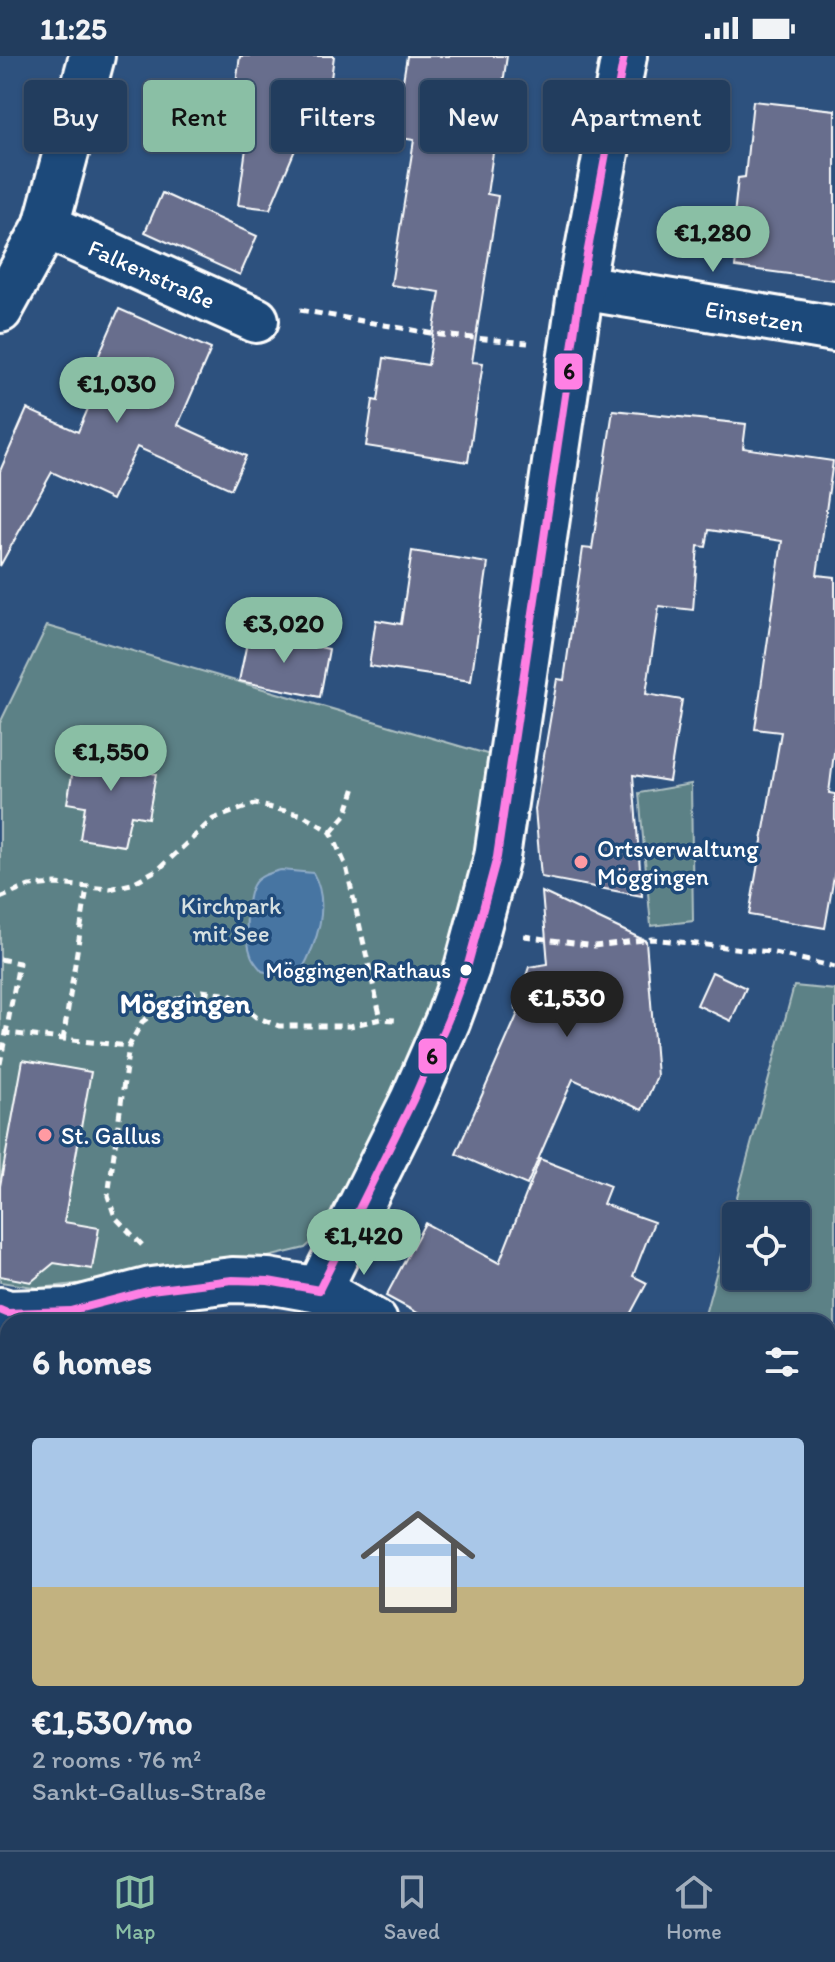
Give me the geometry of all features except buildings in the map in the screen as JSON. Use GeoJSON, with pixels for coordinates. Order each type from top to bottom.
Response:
{"type":"FeatureCollection","features":[{"type":"Feature","properties":{"kind":"street"},"geometry":{"type":"LineString","coordinates":[[0,310],[46,226],[92,56]]}},
{"type":"Feature","properties":{"kind":"street"},"geometry":{"type":"LineString","coordinates":[[319,1290],[413,1100],[442,1033],[479,930],[497,857],[571,346],[624,56]]}},
{"type":"Feature","properties":{"kind":"street","name":"Falkenstraße"},"geometry":{"type":"LineString","coordinates":[[46,226],[256,320]]}},
{"type":"Feature","properties":{"kind":"street","name":"Einsetzen"},"geometry":{"type":"LineString","coordinates":[[581,287],[835,329]]}},
{"type":"Feature","properties":{"kind":"street"},"geometry":{"type":"LineString","coordinates":[[22,1314],[70,1311],[151,1290],[232,1280],[268,1281],[319,1290],[361,1314]]}},
{"type":"Feature","properties":{"kind":"path"},"geometry":{"type":"LineString","coordinates":[[256,320],[277,306],[441,335],[571,346]]}},
{"type":"Feature","properties":{"kind":"path"},"geometry":{"type":"LineString","coordinates":[[331,832],[346,815],[355,787]]}},
{"type":"Feature","properties":{"kind":"path"},"geometry":{"type":"LineString","coordinates":[[0,898],[29,886],[56,884],[110,889],[131,884],[160,868],[213,819],[255,804],[303,815],[331,832],[346,866],[381,1019],[350,1026],[279,1026],[256,1017],[230,995],[202,991],[170,1001],[142,1022],[129,1046],[108,1196],[115,1217],[146,1249]]}},
{"type":"Feature","properties":{"kind":"path"},"geometry":{"type":"LineString","coordinates":[[63,1040],[87,888]]}},
{"type":"Feature","properties":{"kind":"path"},"geometry":{"type":"LineString","coordinates":[[479,930],[594,946],[652,939],[770,952],[835,967]]}},
{"type":"Feature","properties":{"kind":"path"},"geometry":{"type":"LineString","coordinates":[[0,959],[19,963],[0,1064]]}},
{"type":"Feature","properties":{"kind":"path"},"geometry":{"type":"LineString","coordinates":[[6,1033],[129,1046]]}},
{"type":"Feature","properties":{"kind":"green space","name":"Kirchpark mit See"},"geometry":{"type":"Polygon","coordinates":[[[47,626],[511,761],[470,957],[336,1220],[305,1248],[226,1267],[40,1288],[0,1282],[0,723],[47,626]]]}},
{"type":"Feature","properties":{"kind":"green space"},"geometry":{"type":"Polygon","coordinates":[[[691,784],[693,921],[651,926],[639,793],[691,784]]]}},
{"type":"Feature","properties":{"kind":"green space"},"geometry":{"type":"Polygon","coordinates":[[[794,986],[835,990],[835,1314],[705,1314],[722,1252],[722,1290],[810,1290],[810,1202],[736,1202],[794,986]]]}},
{"type":"Feature","properties":{"kind":"water"},"geometry":{"type":"Polygon","coordinates":[[[281,870],[313,873],[321,898],[320,924],[312,950],[300,973],[289,978],[262,971],[252,957],[248,938],[248,905],[253,886],[263,876],[281,870]]]}},
{"type":"Feature","properties":{"kind":"transit line","name":"6"},"geometry":{"type":"LineString","coordinates":[[319,1290],[413,1100],[448,1020],[467,968],[497,857],[581,287],[624,56]]}},
{"type":"Feature","properties":{"kind":"transit line","name":"6"},"geometry":{"type":"LineString","coordinates":[[0,1310],[7,1313],[70,1311],[151,1290],[232,1280],[268,1281],[319,1290]]}},
{"type":"Feature","properties":{"kind":"place","name":"Ortsverwaltung Möggingen"},"geometry":{"type":"Point","coordinates":[581,862]}},
{"type":"Feature","properties":{"kind":"place","name":"Möggingen Rathaus"},"geometry":{"type":"Point","coordinates":[466,970]}},
{"type":"Feature","properties":{"kind":"place","name":"St. Gallus"},"geometry":{"type":"Point","coordinates":[45,1135]}},
{"type":"Feature","properties":{"kind":"district","name":"Möggingen"},"geometry":{"type":"Point","coordinates":[185,1003]}}]}
